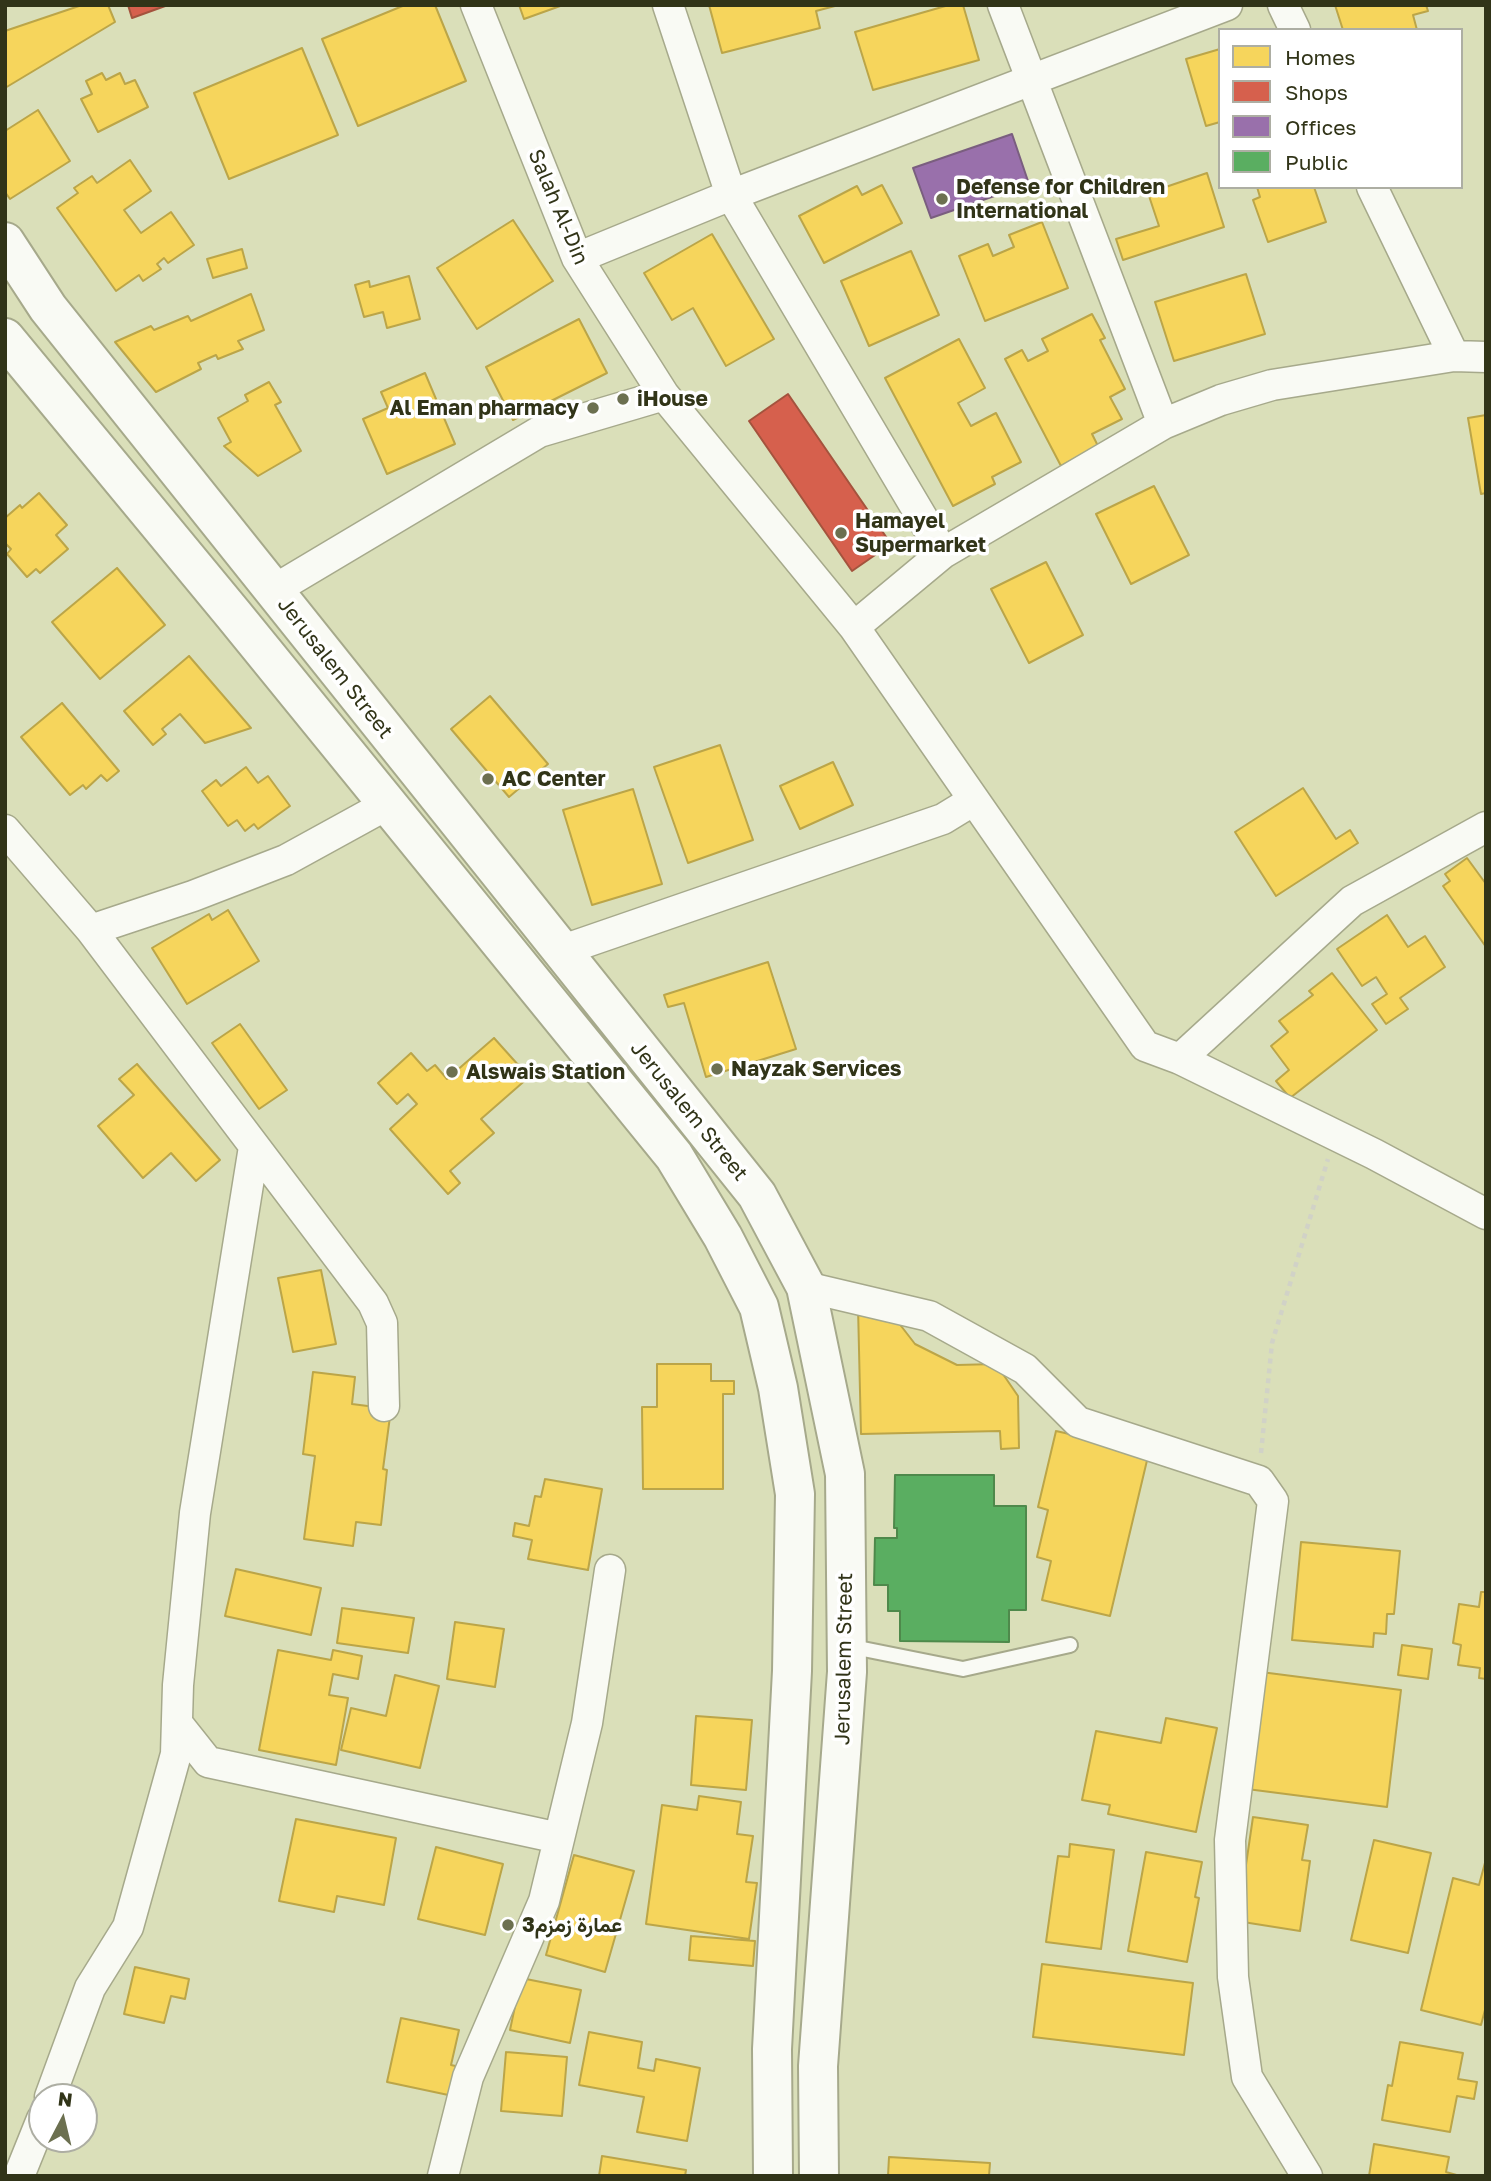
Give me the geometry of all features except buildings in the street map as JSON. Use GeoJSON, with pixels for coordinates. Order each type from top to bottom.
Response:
{"type":"FeatureCollection","features":[{"type":"Feature","properties":{"kind":"main road","name":"Jerusalem Street"},"geometry":{"type":"LineString","coordinates":[[5,242],[48,308],[757,1195],[806,1287],[845,1474],[846,1686],[818,2066],[819,2176]]}},
{"type":"Feature","properties":{"kind":"main road"},"geometry":{"type":"LineString","coordinates":[[5,330],[48,308]]}},
{"type":"Feature","properties":{"kind":"main road","name":"Jerusalem Street"},"geometry":{"type":"LineString","coordinates":[[5,338],[674,1156],[723,1237],[759,1307],[778,1388],[795,1494],[792,1671],[772,2049],[773,2176]]}},
{"type":"Feature","properties":{"kind":"main road"},"geometry":{"type":"LineString","coordinates":[[233,614],[274,590]]}},
{"type":"Feature","properties":{"kind":"main road"},"geometry":{"type":"LineString","coordinates":[[772,2049],[818,2066]]}},
{"type":"Feature","properties":{"kind":"street","name":"Salah Al-Din"},"geometry":{"type":"LineString","coordinates":[[476,5],[577,258],[664,395],[854,627],[1145,1046],[1180,1059],[1335,1135],[1486,1214]]}},
{"type":"Feature","properties":{"kind":"street"},"geometry":{"type":"LineString","coordinates":[[668,5],[731,195],[943,553]]}},
{"type":"Feature","properties":{"kind":"street"},"geometry":{"type":"LineString","coordinates":[[1003,5],[1163,424]]}},
{"type":"Feature","properties":{"kind":"street"},"geometry":{"type":"LineString","coordinates":[[577,258],[731,195],[1227,5]]}},
{"type":"Feature","properties":{"kind":"street"},"geometry":{"type":"LineString","coordinates":[[1283,5],[1294,28]]}},
{"type":"Feature","properties":{"kind":"street"},"geometry":{"type":"LineString","coordinates":[[1373,189],[1454,356]]}},
{"type":"Feature","properties":{"kind":"street"},"geometry":{"type":"LineString","coordinates":[[854,627],[943,553],[1163,424],[1221,400],[1272,386],[1454,356],[1486,357]]}},
{"type":"Feature","properties":{"kind":"street"},"geometry":{"type":"LineString","coordinates":[[274,590],[539,432],[664,395]]}},
{"type":"Feature","properties":{"kind":"street"},"geometry":{"type":"LineString","coordinates":[[560,951],[943,819],[974,800]]}},
{"type":"Feature","properties":{"kind":"street"},"geometry":{"type":"LineString","coordinates":[[91,930],[193,896],[286,860],[388,804]]}},
{"type":"Feature","properties":{"kind":"street"},"geometry":{"type":"LineString","coordinates":[[1180,1059],[1352,901],[1486,827]]}},
{"type":"Feature","properties":{"kind":"street"},"geometry":{"type":"LineString","coordinates":[[5,830],[91,930],[373,1303],[382,1323],[384,1406]]}},
{"type":"Feature","properties":{"kind":"street"},"geometry":{"type":"LineString","coordinates":[[55,2083],[90,1988],[128,1927],[176,1754],[178,1685],[195,1513],[254,1147]]}},
{"type":"Feature","properties":{"kind":"street"},"geometry":{"type":"LineString","coordinates":[[806,1287],[929,1316],[1025,1369],[1079,1422],[1259,1482],[1273,1501],[1230,1840],[1233,1977],[1247,2077],[1307,2176]]}},
{"type":"Feature","properties":{"kind":"street"},"geometry":{"type":"LineString","coordinates":[[443,2176],[468,2077],[544,1901],[587,1723],[610,1570]]}},
{"type":"Feature","properties":{"kind":"street"},"geometry":{"type":"LineString","coordinates":[[177,1723],[208,1762],[559,1838]]}},
{"type":"Feature","properties":{"kind":"street"},"geometry":{"type":"LineString","coordinates":[[19,2176],[28,2153]]}},
{"type":"Feature","properties":{"kind":"lane"},"geometry":{"type":"LineString","coordinates":[[847,1646],[963,1669],[1070,1645]]}},
{"type":"Feature","properties":{"kind":"path"},"geometry":{"type":"LineString","coordinates":[[1259,1482],[1272,1343],[1335,1135]]}},
{"type":"Feature","properties":{"kind":"place","name":"Defense for Children International"},"geometry":{"type":"Point","coordinates":[942,199]}},
{"type":"Feature","properties":{"kind":"place","name":"iHouse"},"geometry":{"type":"Point","coordinates":[623,399]}},
{"type":"Feature","properties":{"kind":"place","name":"Al Eman pharmacy"},"geometry":{"type":"Point","coordinates":[593,408]}},
{"type":"Feature","properties":{"kind":"place","name":"Hamayel Supermarket"},"geometry":{"type":"Point","coordinates":[841,533]}},
{"type":"Feature","properties":{"kind":"place","name":"AC Center"},"geometry":{"type":"Point","coordinates":[488,779]}},
{"type":"Feature","properties":{"kind":"place","name":"Nayzak Services"},"geometry":{"type":"Point","coordinates":[717,1069]}},
{"type":"Feature","properties":{"kind":"place","name":"Alswais Station"},"geometry":{"type":"Point","coordinates":[452,1072]}},
{"type":"Feature","properties":{"kind":"place","name":"عمارة زمزم3"},"geometry":{"type":"Point","coordinates":[508,1925]}}]}
